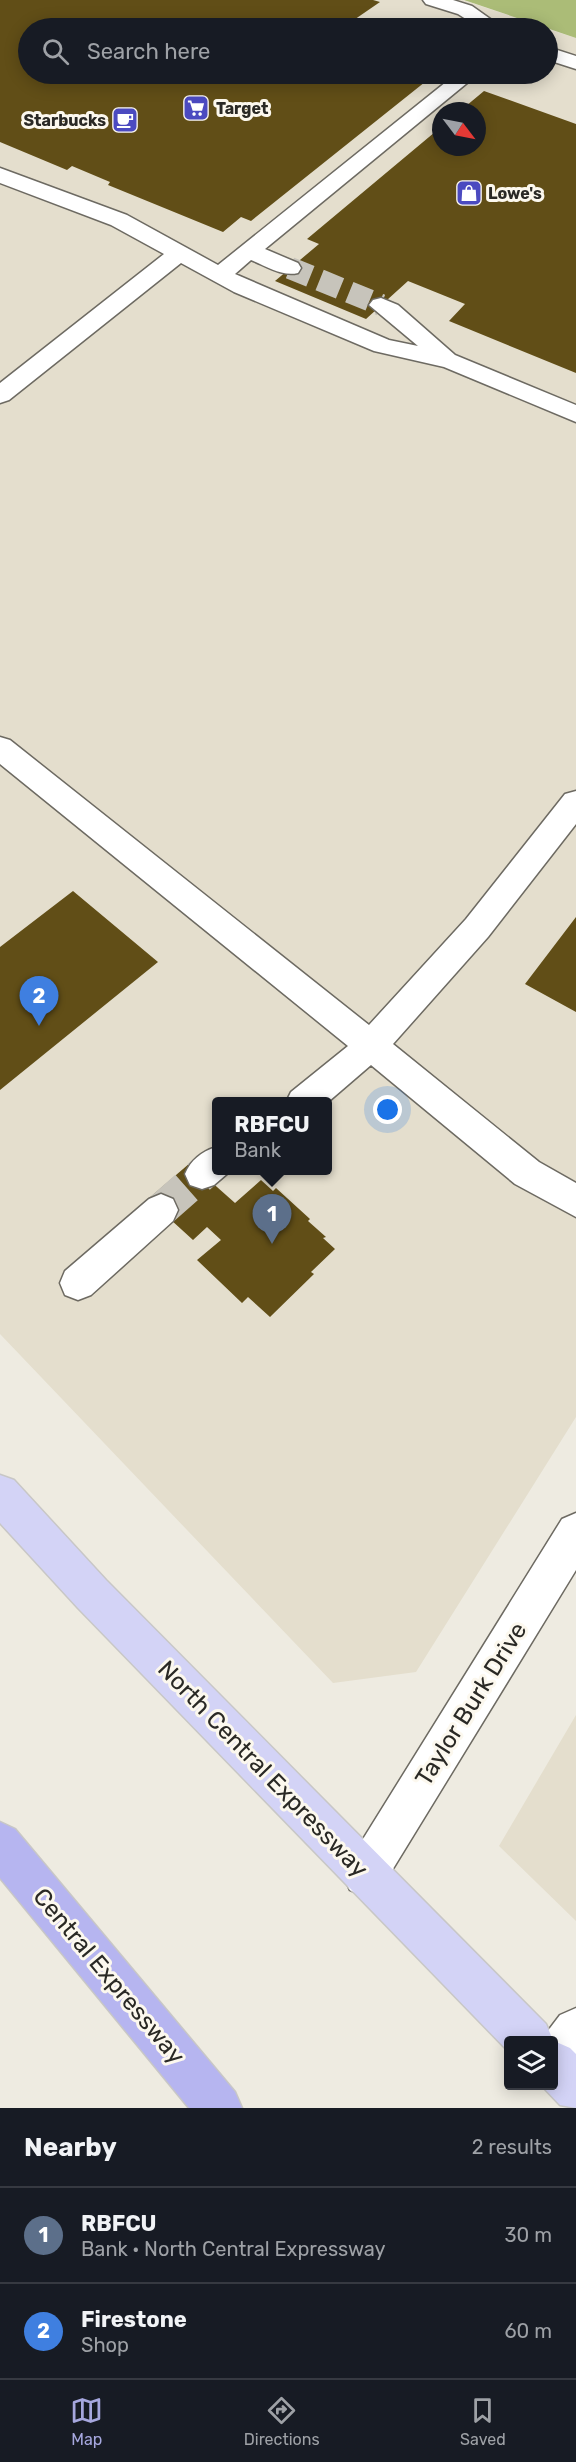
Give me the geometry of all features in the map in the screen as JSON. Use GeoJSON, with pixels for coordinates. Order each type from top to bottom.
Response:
{"type":"FeatureCollection","features":[{"type":"Feature","properties":{"kind":"highway","name":"Central Expressway"},"geometry":{"type":"LineString","coordinates":[[0,1844],[219,2108]]}},
{"type":"Feature","properties":{"kind":"main road","name":"North Central Expressway"},"geometry":{"type":"LineString","coordinates":[[0,1494],[92,1594],[365,1875],[526,2036]]}},
{"type":"Feature","properties":{"kind":"main road"},"geometry":{"type":"LineString","coordinates":[[558,2068],[576,2088]]}},
{"type":"Feature","properties":{"kind":"street"},"geometry":{"type":"LineString","coordinates":[[433,0],[465,10],[477,18]]}},
{"type":"Feature","properties":{"kind":"street"},"geometry":{"type":"LineString","coordinates":[[558,57],[576,63]]}},
{"type":"Feature","properties":{"kind":"street"},"geometry":{"type":"LineString","coordinates":[[219,275],[456,84]]}},
{"type":"Feature","properties":{"kind":"street"},"geometry":{"type":"LineString","coordinates":[[0,175],[119,220],[242,287],[382,346],[451,361],[576,414]]}},
{"type":"Feature","properties":{"kind":"street"},"geometry":{"type":"LineString","coordinates":[[249,251],[290,268]]}},
{"type":"Feature","properties":{"kind":"street"},"geometry":{"type":"LineString","coordinates":[[0,395],[179,253]]}},
{"type":"Feature","properties":{"kind":"street"},"geometry":{"type":"LineString","coordinates":[[381,305],[395,313],[413,332],[451,361]]}},
{"type":"Feature","properties":{"kind":"street"},"geometry":{"type":"LineString","coordinates":[[0,748],[527,1173],[576,1201]]}},
{"type":"Feature","properties":{"kind":"street"},"geometry":{"type":"LineString","coordinates":[[308,1097],[371,1046],[477,928],[576,802]]}},
{"type":"Feature","properties":{"kind":"street"},"geometry":{"type":"LineString","coordinates":[[78,1283],[160,1210]]}},
{"type":"Feature","properties":{"kind":"street","name":"Taylor Burk Drive"},"geometry":{"type":"LineString","coordinates":[[365,1875],[576,1533]]}},
{"type":"Feature","properties":{"kind":"street"},"geometry":{"type":"LineString","coordinates":[[558,2057],[576,2031]]}},
{"type":"Feature","properties":{"kind":"shaded area"},"geometry":{"type":"Polygon","coordinates":[[[0,0],[463,0],[517,18],[18,18],[18,84],[558,84],[558,32],[576,38],[576,1417],[416,1672],[333,1683],[0,1334],[0,0]]]}},
{"type":"Feature","properties":{"kind":"shaded area"},"geometry":{"type":"Polygon","coordinates":[[[576,1715],[576,1921],[499,1846],[576,1715]]]}},
{"type":"Feature","properties":{"kind":"green space"},"geometry":{"type":"Polygon","coordinates":[[[464,0],[576,0],[576,38],[558,32],[558,18],[517,18],[464,0]]]}},
{"type":"Feature","properties":{"kind":"building","name":"Target"},"geometry":{"type":"Polygon","coordinates":[[[0,0],[373,0],[380,2],[357,18],[18,18],[18,84],[422,84],[251,221],[241,217],[223,232],[108,185],[110,182],[72,166],[67,170],[0,142],[0,0]]]}},
{"type":"Feature","properties":{"kind":"building","name":"Lowe's"},"geometry":{"type":"Polygon","coordinates":[[[484,91],[576,124],[576,373],[449,321],[465,304],[408,281],[366,319],[275,281],[319,244],[307,239],[432,135],[432,156],[486,156],[486,102],[471,102],[484,91]]]}},
{"type":"Feature","properties":{"kind":"building"},"geometry":{"type":"Polygon","coordinates":[[[73,891],[158,962],[0,1090],[0,947],[73,891]]]}},
{"type":"Feature","properties":{"kind":"building"},"geometry":{"type":"Polygon","coordinates":[[[576,917],[576,1012],[525,984],[576,917]]]}},
{"type":"Feature","properties":{"kind":"building"},"geometry":{"type":"Polygon","coordinates":[[[190,1163],[235,1203],[261,1180],[273,1191],[276,1188],[310,1219],[308,1221],[326,1237],[323,1238],[335,1249],[311,1272],[314,1274],[270,1317],[248,1297],[242,1303],[197,1260],[221,1240],[207,1227],[193,1240],[148,1199],[190,1163]]]}},
{"type":"Feature","properties":{"kind":"tunnel"},"geometry":{"type":"LineString","coordinates":[[290,268],[381,305]]}},
{"type":"Feature","properties":{"kind":"tunnel"},"geometry":{"type":"LineString","coordinates":[[161,1210],[202,1174]]}},
{"type":"Feature","properties":{"kind":"place","name":"Target"},"geometry":{"type":"Point","coordinates":[196,108]}},
{"type":"Feature","properties":{"kind":"place","name":"Starbucks"},"geometry":{"type":"Point","coordinates":[125,120]}},
{"type":"Feature","properties":{"kind":"place","name":"Lowe's"},"geometry":{"type":"Point","coordinates":[469,193]}},
{"type":"Feature","properties":{"kind":"place","name":"Firestone"},"geometry":{"type":"Point","coordinates":[39,1026]}},
{"type":"Feature","properties":{"kind":"place","name":"RBFCU"},"geometry":{"type":"Point","coordinates":[272,1244]}}]}
